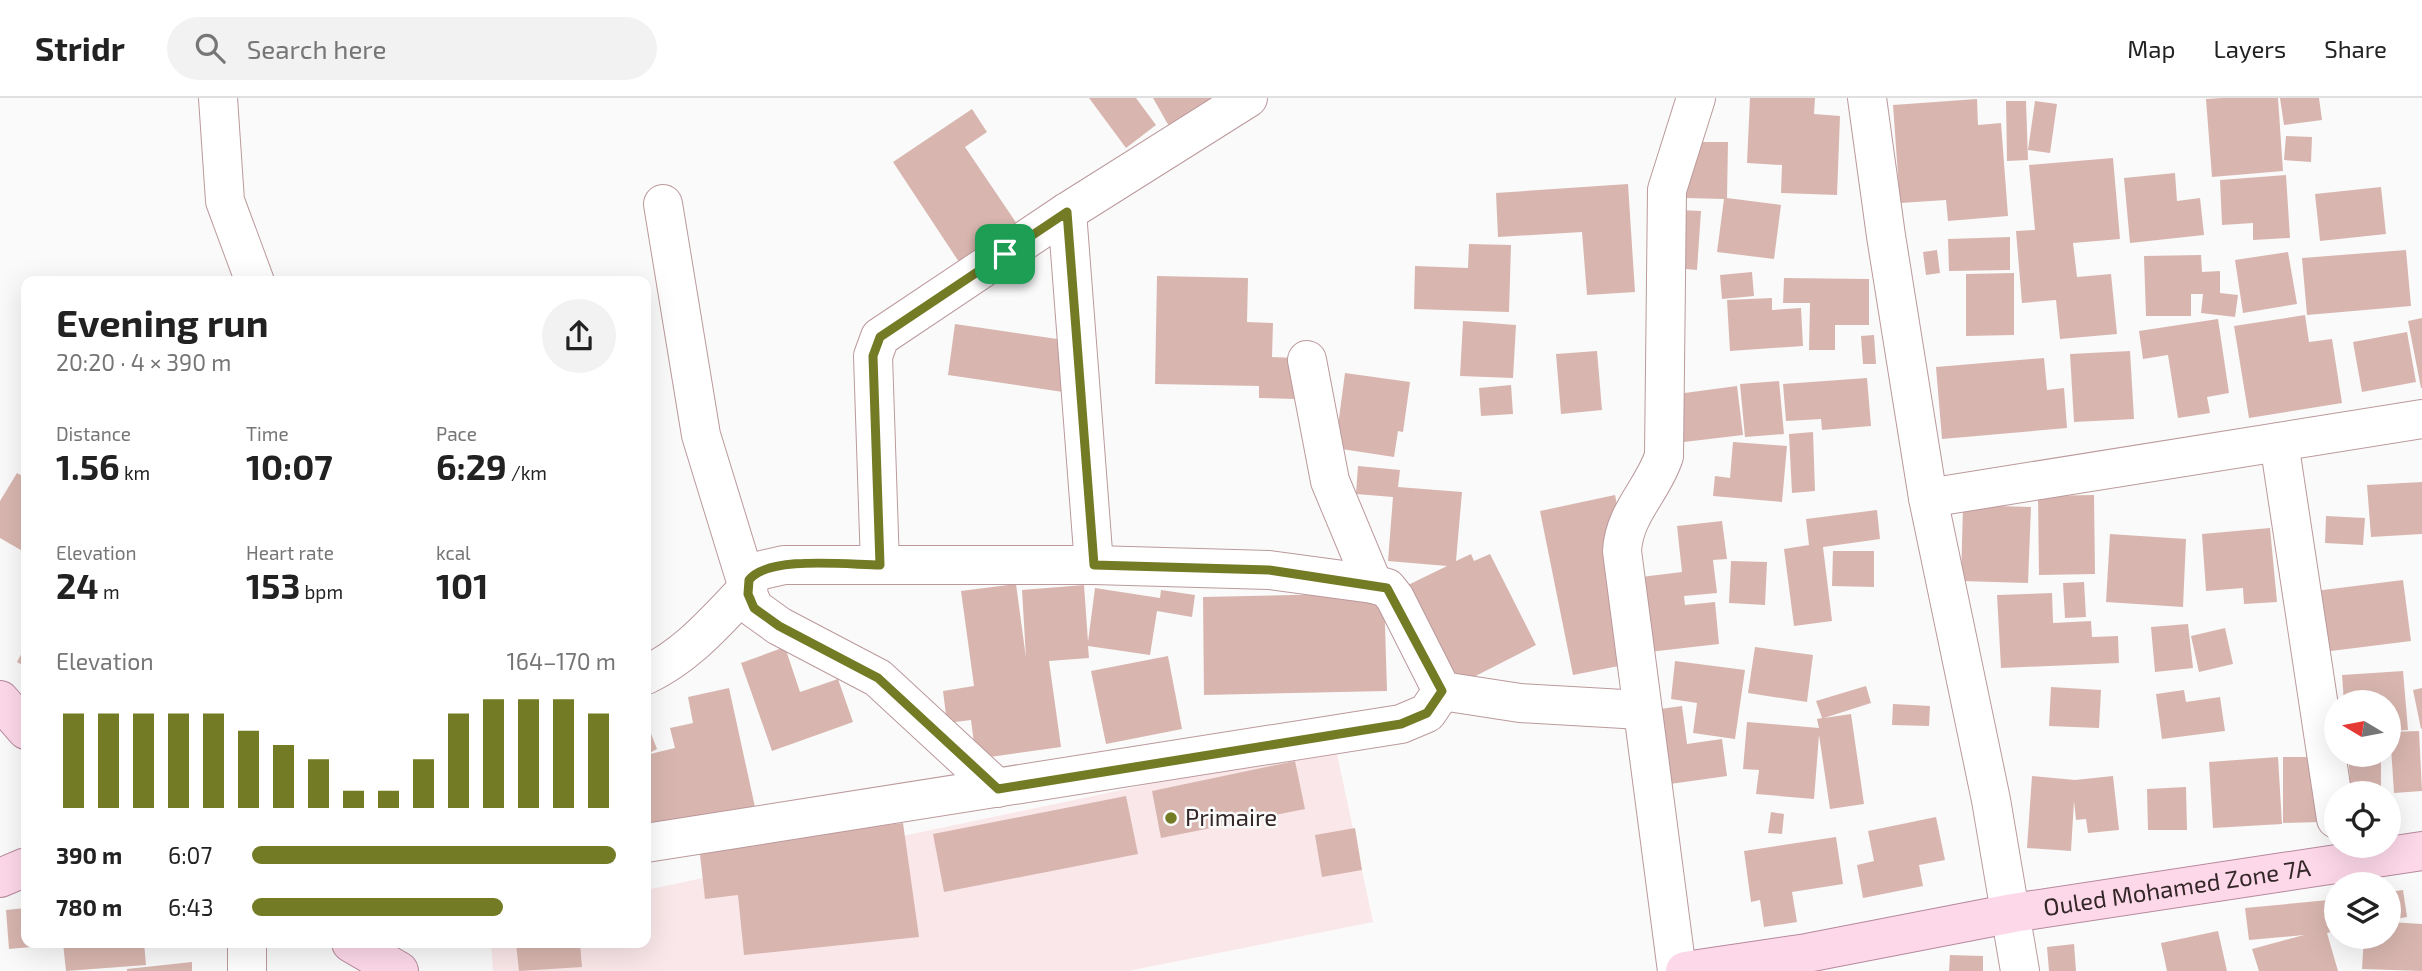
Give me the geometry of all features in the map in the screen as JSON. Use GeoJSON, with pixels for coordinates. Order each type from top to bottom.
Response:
{"type":"FeatureCollection","features":[{"type":"Feature","properties":{"kind":"main road"},"geometry":{"type":"LineString","coordinates":[[0,700],[21,724]]}},
{"type":"Feature","properties":{"kind":"main road","name":"Ouled Mohamed Zone 7A"},"geometry":{"type":"LineString","coordinates":[[2401,852],[2422,851]]}},
{"type":"Feature","properties":{"kind":"main road","name":"Ouled Mohamed Zone 7A"},"geometry":{"type":"LineString","coordinates":[[1685,971],[1807,953],[2324,857]]}},
{"type":"Feature","properties":{"kind":"main road"},"geometry":{"type":"LineString","coordinates":[[0,878],[21,869]]}},
{"type":"Feature","properties":{"kind":"main road"},"geometry":{"type":"LineString","coordinates":[[359,948],[398,971]]}},
{"type":"Feature","properties":{"kind":"street"},"geometry":{"type":"LineString","coordinates":[[218,98],[225,201],[253,276]]}},
{"type":"Feature","properties":{"kind":"street"},"geometry":{"type":"LineString","coordinates":[[880,565],[873,356],[880,337],[1067,212],[1248,98]]}},
{"type":"Feature","properties":{"kind":"street"},"geometry":{"type":"LineString","coordinates":[[1677,971],[1627,608],[1623,534],[1629,519],[1659,471],[1664,456],[1667,190],[1696,98]]}},
{"type":"Feature","properties":{"kind":"street"},"geometry":{"type":"LineString","coordinates":[[1867,98],[1885,236],[1928,498],[2013,913],[2021,971]]}},
{"type":"Feature","properties":{"kind":"street"},"geometry":{"type":"LineString","coordinates":[[663,204],[701,435],[754,608],[779,626],[878,678],[998,789]]}},
{"type":"Feature","properties":{"kind":"street"},"geometry":{"type":"LineString","coordinates":[[1067,212],[1094,565]]}},
{"type":"Feature","properties":{"kind":"street"},"geometry":{"type":"LineString","coordinates":[[1307,360],[1330,481],[1373,584]]}},
{"type":"Feature","properties":{"kind":"street"},"geometry":{"type":"LineString","coordinates":[[1928,498],[2422,419]]}},
{"type":"Feature","properties":{"kind":"street"},"geometry":{"type":"LineString","coordinates":[[2279,442],[2330,781]]}},
{"type":"Feature","properties":{"kind":"street"},"geometry":{"type":"LineString","coordinates":[[651,672],[672,662],[691,647],[748,588],[753,575],[772,566],[1094,565],[1269,570],[1387,588],[1395,598],[1442,691]]}},
{"type":"Feature","properties":{"kind":"street"},"geometry":{"type":"LineString","coordinates":[[1442,691],[1520,702],[1641,710]]}},
{"type":"Feature","properties":{"kind":"street"},"geometry":{"type":"LineString","coordinates":[[651,842],[1401,724],[1427,713],[1442,691]]}},
{"type":"Feature","properties":{"kind":"street"},"geometry":{"type":"LineString","coordinates":[[247,948],[247,971]]}},
{"type":"Feature","properties":{"kind":"shaded area","name":"Primaire"},"geometry":{"type":"Polygon","coordinates":[[[1335,745],[1373,922],[1128,971],[493,971],[491,948],[651,948],[651,889],[1335,745]]]}},
{"type":"Feature","properties":{"kind":"building"},"geometry":{"type":"Polygon","coordinates":[[[1089,98],[1136,98],[1156,125],[1126,148],[1089,98]]]}},
{"type":"Feature","properties":{"kind":"building"},"geometry":{"type":"Polygon","coordinates":[[[1153,98],[1220,98],[1170,128],[1153,98]]]}},
{"type":"Feature","properties":{"kind":"building"},"geometry":{"type":"Polygon","coordinates":[[[1750,98],[1815,98],[1814,114],[1840,116],[1837,195],[1781,193],[1782,165],[1747,163],[1750,98]]]}},
{"type":"Feature","properties":{"kind":"building"},"geometry":{"type":"Polygon","coordinates":[[[2278,98],[2283,171],[2212,177],[2206,99],[2278,98]]]}},
{"type":"Feature","properties":{"kind":"building"},"geometry":{"type":"Polygon","coordinates":[[[2280,98],[2319,98],[2322,120],[2284,125],[2280,98]]]}},
{"type":"Feature","properties":{"kind":"building"},"geometry":{"type":"Polygon","coordinates":[[[1977,99],[1978,125],[2001,123],[2008,216],[1948,221],[1946,200],[1900,203],[1893,105],[1977,99]]]}},
{"type":"Feature","properties":{"kind":"building"},"geometry":{"type":"Polygon","coordinates":[[[2006,101],[2026,101],[2028,160],[2007,161],[2006,101]]]}},
{"type":"Feature","properties":{"kind":"building"},"geometry":{"type":"Polygon","coordinates":[[[2035,101],[2057,104],[2050,153],[2028,150],[2035,101]]]}},
{"type":"Feature","properties":{"kind":"building"},"geometry":{"type":"Polygon","coordinates":[[[972,109],[987,132],[965,147],[1017,224],[959,262],[893,162],[972,109]]]}},
{"type":"Feature","properties":{"kind":"building"},"geometry":{"type":"Polygon","coordinates":[[[2286,136],[2312,137],[2311,162],[2284,160],[2286,136]]]}},
{"type":"Feature","properties":{"kind":"building"},"geometry":{"type":"Polygon","coordinates":[[[1686,142],[1728,142],[1727,198],[1781,205],[1774,259],[1717,252],[1724,199],[1685,198],[1686,142]]]}},
{"type":"Feature","properties":{"kind":"building"},"geometry":{"type":"Polygon","coordinates":[[[2113,158],[2120,239],[2073,243],[2077,277],[2111,274],[2117,334],[2060,339],[2056,300],[2022,303],[2016,231],[2035,230],[2029,165],[2113,158]]]}},
{"type":"Feature","properties":{"kind":"building"},"geometry":{"type":"Polygon","coordinates":[[[2175,173],[2177,201],[2200,198],[2204,235],[2130,243],[2124,178],[2175,173]]]}},
{"type":"Feature","properties":{"kind":"building"},"geometry":{"type":"Polygon","coordinates":[[[2286,175],[2290,238],[2253,240],[2253,223],[2222,225],[2220,180],[2286,175]]]}},
{"type":"Feature","properties":{"kind":"building"},"geometry":{"type":"Polygon","coordinates":[[[1628,184],[1635,292],[1587,295],[1582,232],[1498,237],[1496,193],[1628,184]]]}},
{"type":"Feature","properties":{"kind":"building"},"geometry":{"type":"Polygon","coordinates":[[[2381,187],[2386,234],[2320,241],[2315,194],[2381,187]]]}},
{"type":"Feature","properties":{"kind":"building"},"geometry":{"type":"Polygon","coordinates":[[[1679,210],[1701,211],[1697,270],[1675,268],[1679,210]]]}},
{"type":"Feature","properties":{"kind":"building"},"geometry":{"type":"Polygon","coordinates":[[[2010,237],[2010,270],[1949,271],[1948,239],[2010,237]]]}},
{"type":"Feature","properties":{"kind":"building"},"geometry":{"type":"Polygon","coordinates":[[[1469,244],[1511,245],[1509,312],[1414,309],[1415,266],[1468,268],[1469,244]]]}},
{"type":"Feature","properties":{"kind":"building"},"geometry":{"type":"Polygon","coordinates":[[[1937,250],[1940,273],[1926,275],[1923,252],[1937,250]]]}},
{"type":"Feature","properties":{"kind":"building"},"geometry":{"type":"Polygon","coordinates":[[[2406,250],[2411,306],[2307,315],[2302,258],[2406,250]]]}},
{"type":"Feature","properties":{"kind":"building"},"geometry":{"type":"Polygon","coordinates":[[[2288,252],[2297,304],[2243,313],[2235,260],[2288,252]]]}},
{"type":"Feature","properties":{"kind":"building"},"geometry":{"type":"Polygon","coordinates":[[[2201,255],[2202,272],[2220,271],[2220,293],[2238,295],[2235,317],[2201,313],[2203,294],[2191,294],[2191,316],[2146,316],[2144,256],[2201,255]]]}},
{"type":"Feature","properties":{"kind":"building"},"geometry":{"type":"Polygon","coordinates":[[[1752,272],[1754,296],[1722,299],[1720,275],[1752,272]]]}},
{"type":"Feature","properties":{"kind":"building"},"geometry":{"type":"Polygon","coordinates":[[[2014,273],[2014,335],[1966,336],[1966,274],[2014,273]]]}},
{"type":"Feature","properties":{"kind":"building"},"geometry":{"type":"Polygon","coordinates":[[[1157,276],[1248,278],[1247,322],[1273,323],[1272,357],[1296,358],[1295,399],[1259,398],[1259,386],[1155,384],[1157,276]]]}},
{"type":"Feature","properties":{"kind":"building"},"geometry":{"type":"Polygon","coordinates":[[[1784,278],[1869,279],[1869,325],[1835,325],[1835,350],[1809,350],[1810,303],[1783,303],[1784,278]]]}},
{"type":"Feature","properties":{"kind":"building"},"geometry":{"type":"Polygon","coordinates":[[[1772,298],[1772,310],[1801,308],[1803,346],[1730,351],[1727,300],[1772,298]]]}},
{"type":"Feature","properties":{"kind":"building"},"geometry":{"type":"Polygon","coordinates":[[[2305,315],[2309,342],[2332,339],[2342,403],[2249,418],[2234,326],[2305,315]]]}},
{"type":"Feature","properties":{"kind":"building"},"geometry":{"type":"Polygon","coordinates":[[[2422,318],[2422,388],[2421,388],[2408,321],[2422,318]]]}},
{"type":"Feature","properties":{"kind":"building"},"geometry":{"type":"Polygon","coordinates":[[[2218,319],[2229,393],[2207,397],[2210,413],[2178,418],[2168,355],[2143,359],[2139,331],[2218,319]]]}},
{"type":"Feature","properties":{"kind":"building"},"geometry":{"type":"Polygon","coordinates":[[[1463,321],[1516,325],[1513,378],[1460,376],[1463,321]]]}},
{"type":"Feature","properties":{"kind":"building"},"geometry":{"type":"Polygon","coordinates":[[[955,324],[1071,341],[1063,392],[948,375],[955,324]]]}},
{"type":"Feature","properties":{"kind":"building"},"geometry":{"type":"Polygon","coordinates":[[[2407,332],[2416,382],[2362,392],[2353,342],[2407,332]]]}},
{"type":"Feature","properties":{"kind":"building"},"geometry":{"type":"Polygon","coordinates":[[[1874,335],[1876,364],[1863,364],[1861,336],[1874,335]]]}},
{"type":"Feature","properties":{"kind":"building"},"geometry":{"type":"Polygon","coordinates":[[[1597,351],[1602,410],[1561,414],[1556,354],[1597,351]]]}},
{"type":"Feature","properties":{"kind":"building"},"geometry":{"type":"Polygon","coordinates":[[[2130,351],[2134,419],[2074,422],[2070,354],[2130,351]]]}},
{"type":"Feature","properties":{"kind":"building"},"geometry":{"type":"Polygon","coordinates":[[[2044,358],[2047,390],[2064,388],[2067,428],[1942,439],[1936,367],[2044,358]]]}},
{"type":"Feature","properties":{"kind":"building"},"geometry":{"type":"Polygon","coordinates":[[[1345,373],[1410,382],[1403,432],[1398,431],[1394,457],[1335,448],[1345,373]]]}},
{"type":"Feature","properties":{"kind":"building"},"geometry":{"type":"Polygon","coordinates":[[[1867,378],[1871,426],[1822,430],[1821,419],[1786,421],[1783,384],[1867,378]]]}},
{"type":"Feature","properties":{"kind":"building"},"geometry":{"type":"Polygon","coordinates":[[[1779,381],[1784,434],[1745,437],[1740,384],[1779,381]]]}},
{"type":"Feature","properties":{"kind":"building"},"geometry":{"type":"Polygon","coordinates":[[[1511,385],[1513,414],[1481,416],[1479,388],[1511,385]]]}},
{"type":"Feature","properties":{"kind":"building"},"geometry":{"type":"Polygon","coordinates":[[[1737,386],[1743,435],[1684,442],[1677,394],[1737,386]]]}},
{"type":"Feature","properties":{"kind":"building"},"geometry":{"type":"Polygon","coordinates":[[[1813,432],[1815,491],[1792,493],[1789,434],[1813,432]]]}},
{"type":"Feature","properties":{"kind":"building"},"geometry":{"type":"Polygon","coordinates":[[[1733,442],[1787,446],[1782,502],[1713,496],[1715,476],[1730,478],[1733,442]]]}},
{"type":"Feature","properties":{"kind":"building"},"geometry":{"type":"Polygon","coordinates":[[[1358,466],[1400,470],[1398,487],[1462,492],[1456,561],[1471,554],[1474,561],[1490,554],[1536,645],[1456,686],[1406,586],[1447,566],[1388,561],[1393,497],[1356,494],[1358,466]]]}},
{"type":"Feature","properties":{"kind":"building"},"geometry":{"type":"Polygon","coordinates":[[[17,473],[21,475],[21,550],[0,538],[0,501],[17,473]]]}},
{"type":"Feature","properties":{"kind":"building"},"geometry":{"type":"Polygon","coordinates":[[[2422,482],[2422,534],[2371,537],[2367,485],[2422,482]]]}},
{"type":"Feature","properties":{"kind":"building"},"geometry":{"type":"Polygon","coordinates":[[[1615,495],[1649,660],[1573,675],[1540,511],[1615,495]]]}},
{"type":"Feature","properties":{"kind":"building"},"geometry":{"type":"Polygon","coordinates":[[[2094,495],[2095,574],[2039,575],[2038,496],[2094,495]]]}},
{"type":"Feature","properties":{"kind":"building"},"geometry":{"type":"Polygon","coordinates":[[[1963,505],[2031,507],[2028,583],[1961,581],[1963,505]]]}},
{"type":"Feature","properties":{"kind":"building"},"geometry":{"type":"Polygon","coordinates":[[[1877,510],[1880,539],[1823,547],[1832,621],[1794,626],[1784,549],[1809,545],[1806,519],[1877,510]]]}},
{"type":"Feature","properties":{"kind":"building"},"geometry":{"type":"Polygon","coordinates":[[[2326,516],[2365,518],[2363,545],[2325,543],[2326,516]]]}},
{"type":"Feature","properties":{"kind":"building"},"geometry":{"type":"Polygon","coordinates":[[[1722,521],[1727,559],[1713,560],[1717,593],[1684,596],[1685,605],[1715,602],[1719,644],[1649,652],[1641,577],[1682,572],[1677,526],[1722,521]]]}},
{"type":"Feature","properties":{"kind":"building"},"geometry":{"type":"Polygon","coordinates":[[[2270,528],[2277,602],[2244,604],[2243,588],[2206,591],[2202,534],[2270,528]]]}},
{"type":"Feature","properties":{"kind":"building"},"geometry":{"type":"Polygon","coordinates":[[[2110,534],[2186,539],[2183,607],[2106,602],[2110,534]]]}},
{"type":"Feature","properties":{"kind":"building"},"geometry":{"type":"Polygon","coordinates":[[[1833,551],[1874,551],[1874,587],[1832,586],[1833,551]]]}},
{"type":"Feature","properties":{"kind":"building"},"geometry":{"type":"Polygon","coordinates":[[[1731,561],[1767,562],[1765,605],[1729,603],[1731,561]]]}},
{"type":"Feature","properties":{"kind":"building"},"geometry":{"type":"Polygon","coordinates":[[[2403,580],[2411,641],[2315,653],[2307,592],[2403,580]]]}},
{"type":"Feature","properties":{"kind":"building"},"geometry":{"type":"Polygon","coordinates":[[[2084,582],[2086,617],[2065,618],[2063,583],[2084,582]]]}},
{"type":"Feature","properties":{"kind":"building"},"geometry":{"type":"Polygon","coordinates":[[[1016,584],[1026,658],[1022,590],[1084,585],[1088,642],[1095,588],[1160,598],[1161,590],[1195,595],[1192,617],[1157,611],[1150,655],[1088,646],[1089,658],[1049,661],[1061,747],[976,759],[971,720],[947,723],[943,691],[974,686],[961,591],[1016,584]]]}},
{"type":"Feature","properties":{"kind":"building"},"geometry":{"type":"Polygon","coordinates":[[[1384,593],[1387,691],[1204,695],[1203,597],[1384,593]]]}},
{"type":"Feature","properties":{"kind":"building"},"geometry":{"type":"Polygon","coordinates":[[[2052,593],[2053,623],[2091,621],[2092,637],[2118,636],[2119,663],[2001,668],[1997,595],[2052,593]]]}},
{"type":"Feature","properties":{"kind":"building"},"geometry":{"type":"Polygon","coordinates":[[[2188,624],[2193,668],[2155,672],[2151,627],[2188,624]]]}},
{"type":"Feature","properties":{"kind":"building"},"geometry":{"type":"Polygon","coordinates":[[[2225,628],[2233,664],[2199,672],[2191,636],[2225,628]]]}},
{"type":"Feature","properties":{"kind":"building"},"geometry":{"type":"Polygon","coordinates":[[[785,647],[800,692],[838,679],[853,722],[772,751],[741,663],[785,647]]]}},
{"type":"Feature","properties":{"kind":"building"},"geometry":{"type":"Polygon","coordinates":[[[1755,647],[1813,655],[1807,702],[1748,693],[1755,647]]]}},
{"type":"Feature","properties":{"kind":"building"},"geometry":{"type":"Polygon","coordinates":[[[1168,656],[1182,729],[1106,744],[1091,671],[1168,656]]]}},
{"type":"Feature","properties":{"kind":"building"},"geometry":{"type":"Polygon","coordinates":[[[1675,661],[1745,670],[1735,739],[1693,733],[1697,703],[1671,699],[1675,661]]]}},
{"type":"Feature","properties":{"kind":"building"},"geometry":{"type":"Polygon","coordinates":[[[2403,671],[2408,730],[2401,730],[2401,690],[2343,690],[2342,675],[2403,671]]]}},
{"type":"Feature","properties":{"kind":"building"},"geometry":{"type":"Polygon","coordinates":[[[1866,686],[1871,703],[1824,718],[1851,714],[1864,804],[1830,809],[1819,735],[1814,799],[1756,794],[1759,770],[1743,769],[1747,722],[1819,728],[1817,719],[1822,718],[1816,701],[1866,686]]]}},
{"type":"Feature","properties":{"kind":"building"},"geometry":{"type":"Polygon","coordinates":[[[2051,687],[2101,690],[2099,728],[2049,726],[2051,687]]]}},
{"type":"Feature","properties":{"kind":"building"},"geometry":{"type":"Polygon","coordinates":[[[729,688],[755,807],[651,831],[651,754],[675,748],[670,728],[693,723],[688,697],[729,688]]]}},
{"type":"Feature","properties":{"kind":"building"},"geometry":{"type":"Polygon","coordinates":[[[2422,688],[2422,728],[2421,729],[2413,690],[2422,688]]]}},
{"type":"Feature","properties":{"kind":"building"},"geometry":{"type":"Polygon","coordinates":[[[2184,690],[2186,702],[2220,697],[2225,731],[2162,739],[2156,694],[2184,690]]]}},
{"type":"Feature","properties":{"kind":"building"},"geometry":{"type":"Polygon","coordinates":[[[1893,704],[1930,706],[1929,726],[1892,725],[1893,704]]]}},
{"type":"Feature","properties":{"kind":"building"},"geometry":{"type":"Polygon","coordinates":[[[1682,706],[1687,744],[1722,739],[1727,776],[1663,785],[1653,710],[1682,706]]]}},
{"type":"Feature","properties":{"kind":"building"},"geometry":{"type":"Polygon","coordinates":[[[2419,731],[2422,791],[2401,792],[2401,781],[2393,781],[2392,767],[2401,767],[2401,732],[2419,731]]]}},
{"type":"Feature","properties":{"kind":"building"},"geometry":{"type":"Polygon","coordinates":[[[651,734],[657,749],[651,752],[651,734]]]}},
{"type":"Feature","properties":{"kind":"building"},"geometry":{"type":"Polygon","coordinates":[[[2278,757],[2282,824],[2213,828],[2209,762],[2278,757]]]}},
{"type":"Feature","properties":{"kind":"building"},"geometry":{"type":"Polygon","coordinates":[[[2283,757],[2319,757],[2320,822],[2283,823],[2283,757]]]}},
{"type":"Feature","properties":{"kind":"building"},"geometry":{"type":"Polygon","coordinates":[[[1295,761],[1305,809],[1161,838],[1152,791],[1295,761]]]}},
{"type":"Feature","properties":{"kind":"building"},"geometry":{"type":"Polygon","coordinates":[[[2349,767],[2381,767],[2381,781],[2350,781],[2349,767]]]}},
{"type":"Feature","properties":{"kind":"building"},"geometry":{"type":"Polygon","coordinates":[[[2032,776],[2075,780],[2113,776],[2119,830],[2088,833],[2086,819],[2076,820],[2074,801],[2071,851],[2027,848],[2032,776]]]}},
{"type":"Feature","properties":{"kind":"building"},"geometry":{"type":"Polygon","coordinates":[[[2186,787],[2187,830],[2148,830],[2147,789],[2186,787]]]}},
{"type":"Feature","properties":{"kind":"building"},"geometry":{"type":"Polygon","coordinates":[[[1126,796],[1138,854],[944,892],[933,834],[1126,796]]]}},
{"type":"Feature","properties":{"kind":"building"},"geometry":{"type":"Polygon","coordinates":[[[1771,812],[1784,814],[1782,834],[1768,833],[1771,812]]]}},
{"type":"Feature","properties":{"kind":"building"},"geometry":{"type":"Polygon","coordinates":[[[1936,817],[1945,860],[1919,865],[1923,886],[1863,898],[1857,865],[1874,861],[1868,831],[1936,817]]]}},
{"type":"Feature","properties":{"kind":"building"},"geometry":{"type":"Polygon","coordinates":[[[903,823],[919,937],[744,955],[738,895],[705,899],[699,846],[903,823]]]}},
{"type":"Feature","properties":{"kind":"building"},"geometry":{"type":"Polygon","coordinates":[[[1355,828],[1362,870],[1322,877],[1315,835],[1355,828]]]}},
{"type":"Feature","properties":{"kind":"building"},"geometry":{"type":"Polygon","coordinates":[[[1836,837],[1843,884],[1792,892],[1797,922],[1764,927],[1760,900],[1751,902],[1744,851],[1836,837]]]}},
{"type":"Feature","properties":{"kind":"building"},"geometry":{"type":"Polygon","coordinates":[[[2401,890],[2407,917],[2401,918],[2401,890]]]}},
{"type":"Feature","properties":{"kind":"building"},"geometry":{"type":"Polygon","coordinates":[[[2324,900],[2324,949],[2332,949],[2338,971],[2259,971],[2252,949],[2304,935],[2249,940],[2245,908],[2324,900]]]}},
{"type":"Feature","properties":{"kind":"building"},"geometry":{"type":"Polygon","coordinates":[[[21,908],[21,948],[9,949],[6,910],[21,908]]]}},
{"type":"Feature","properties":{"kind":"building"},"geometry":{"type":"Polygon","coordinates":[[[2401,923],[2422,924],[2422,971],[2362,969],[2363,949],[2401,949],[2401,923]]]}},
{"type":"Feature","properties":{"kind":"building"},"geometry":{"type":"Polygon","coordinates":[[[2218,931],[2227,971],[2167,971],[2161,943],[2218,931]]]}},
{"type":"Feature","properties":{"kind":"building"},"geometry":{"type":"Polygon","coordinates":[[[2074,944],[2076,971],[2049,971],[2047,947],[2074,944]]]}},
{"type":"Feature","properties":{"kind":"building"},"geometry":{"type":"Polygon","coordinates":[[[64,948],[144,948],[146,965],[66,971],[64,948]]]}},
{"type":"Feature","properties":{"kind":"building"},"geometry":{"type":"Polygon","coordinates":[[[517,948],[580,948],[582,967],[519,971],[517,948]]]}},
{"type":"Feature","properties":{"kind":"building"},"geometry":{"type":"Polygon","coordinates":[[[1950,955],[1983,956],[1983,971],[1949,971],[1950,955]]]}},
{"type":"Feature","properties":{"kind":"building"},"geometry":{"type":"Polygon","coordinates":[[[192,962],[192,971],[127,971],[127,969],[192,962]]]}},
{"type":"Feature","properties":{"kind":"place","name":"Primaire"},"geometry":{"type":"Point","coordinates":[1171,818]}},
{"type":"Feature","properties":{"kind":"route"},"geometry":{"type":"LineString","coordinates":[[1067,212],[1094,565],[1269,570],[1387,588],[1395,598],[1442,691],[1427,713],[1401,724],[998,789],[878,678],[779,626],[754,608],[748,594],[749,580],[758,571],[766,568],[784,565],[880,565],[873,356],[880,337],[1005,254],[1067,212]]}}]}
